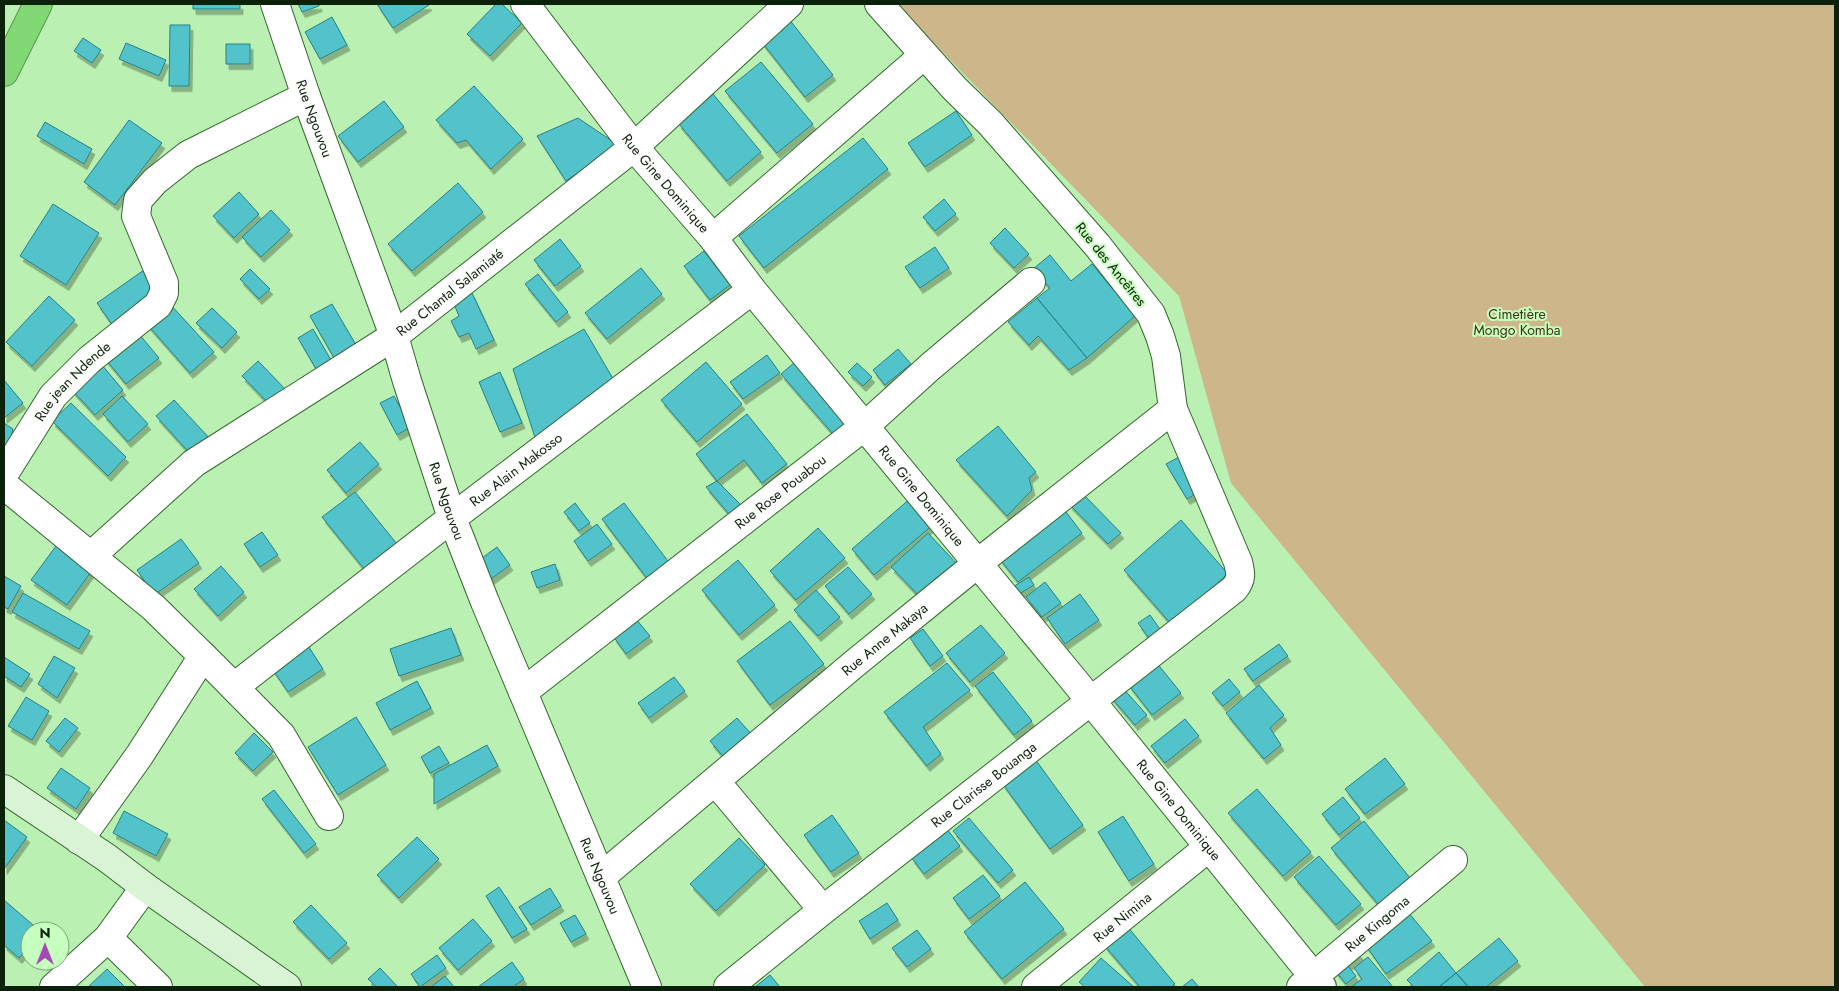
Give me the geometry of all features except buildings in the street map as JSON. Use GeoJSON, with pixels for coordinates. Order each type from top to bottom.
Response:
{"type":"FeatureCollection","features":[{"type":"Feature","properties":{"kind":"highway"},"geometry":{"type":"LineString","coordinates":[[4,72],[38,4]]}},
{"type":"Feature","properties":{"kind":"street","name":"Rue Ngouvou"},"geometry":{"type":"LineString","coordinates":[[275,4],[306,96],[394,336],[452,518],[647,987]]}},
{"type":"Feature","properties":{"kind":"street","name":"Rue Gine Dominique"},"geometry":{"type":"LineString","coordinates":[[525,4],[634,147],[713,238],[752,290],[866,425],[1209,847],[1312,984]]}},
{"type":"Feature","properties":{"kind":"street","name":"Rue Chantal Salamiaté"},"geometry":{"type":"LineString","coordinates":[[92,555],[194,463],[394,336],[634,147],[788,4]]}},
{"type":"Feature","properties":{"kind":"street","name":"Rue des Ancêtres"},"geometry":{"type":"LineString","coordinates":[[879,4],[924,55],[990,123],[1097,245],[1151,314],[1166,356],[1173,409],[1238,562],[1242,575],[1240,582]]}},
{"type":"Feature","properties":{"kind":"street"},"geometry":{"type":"LineString","coordinates":[[713,238],[924,55]]}},
{"type":"Feature","properties":{"kind":"street","name":"Rue jean Ndende"},"geometry":{"type":"LineString","coordinates":[[4,474],[54,396],[89,360],[158,305],[164,293],[164,283],[136,216],[138,200],[155,180],[188,155],[306,96]]}},
{"type":"Feature","properties":{"kind":"street","name":"Rue Rose Pouabou"},"geometry":{"type":"LineString","coordinates":[[523,692],[866,425],[930,367],[1031,282]]}},
{"type":"Feature","properties":{"kind":"street","name":"Rue Alain Makosso"},"geometry":{"type":"LineString","coordinates":[[234,687],[452,518],[752,290]]}},
{"type":"Feature","properties":{"kind":"street","name":"Rue Anne Makaya"},"geometry":{"type":"LineString","coordinates":[[601,877],[854,664],[1173,409]]}},
{"type":"Feature","properties":{"kind":"street"},"geometry":{"type":"LineString","coordinates":[[4,485],[92,555],[154,608],[234,687],[281,735],[329,816]]}},
{"type":"Feature","properties":{"kind":"street","name":"Rue Clarisse Bouanga"},"geometry":{"type":"LineString","coordinates":[[728,987],[823,910],[1234,590],[1240,582]]}},
{"type":"Feature","properties":{"kind":"street"},"geometry":{"type":"LineString","coordinates":[[79,840],[139,756],[203,656]]}},
{"type":"Feature","properties":{"kind":"street"},"geometry":{"type":"LineString","coordinates":[[716,782],[823,910]]}},
{"type":"Feature","properties":{"kind":"street"},"geometry":{"type":"LineString","coordinates":[[4,789],[287,987]]}},
{"type":"Feature","properties":{"kind":"street","name":"Rue Nimina"},"geometry":{"type":"LineString","coordinates":[[1036,987],[1209,847]]}},
{"type":"Feature","properties":{"kind":"street","name":"Rue Kingoma"},"geometry":{"type":"LineString","coordinates":[[1312,984],[1453,860]]}},
{"type":"Feature","properties":{"kind":"street"},"geometry":{"type":"LineString","coordinates":[[54,987],[108,938],[145,887]]}},
{"type":"Feature","properties":{"kind":"street"},"geometry":{"type":"LineString","coordinates":[[108,938],[158,987]]}},
{"type":"Feature","properties":{"kind":"green space","name":"Cimetière Mongo Komba"},"geometry":{"type":"Polygon","coordinates":[[[896,4],[1835,4],[1835,987],[1645,987],[1231,483],[1179,296],[896,4]]]}}]}
